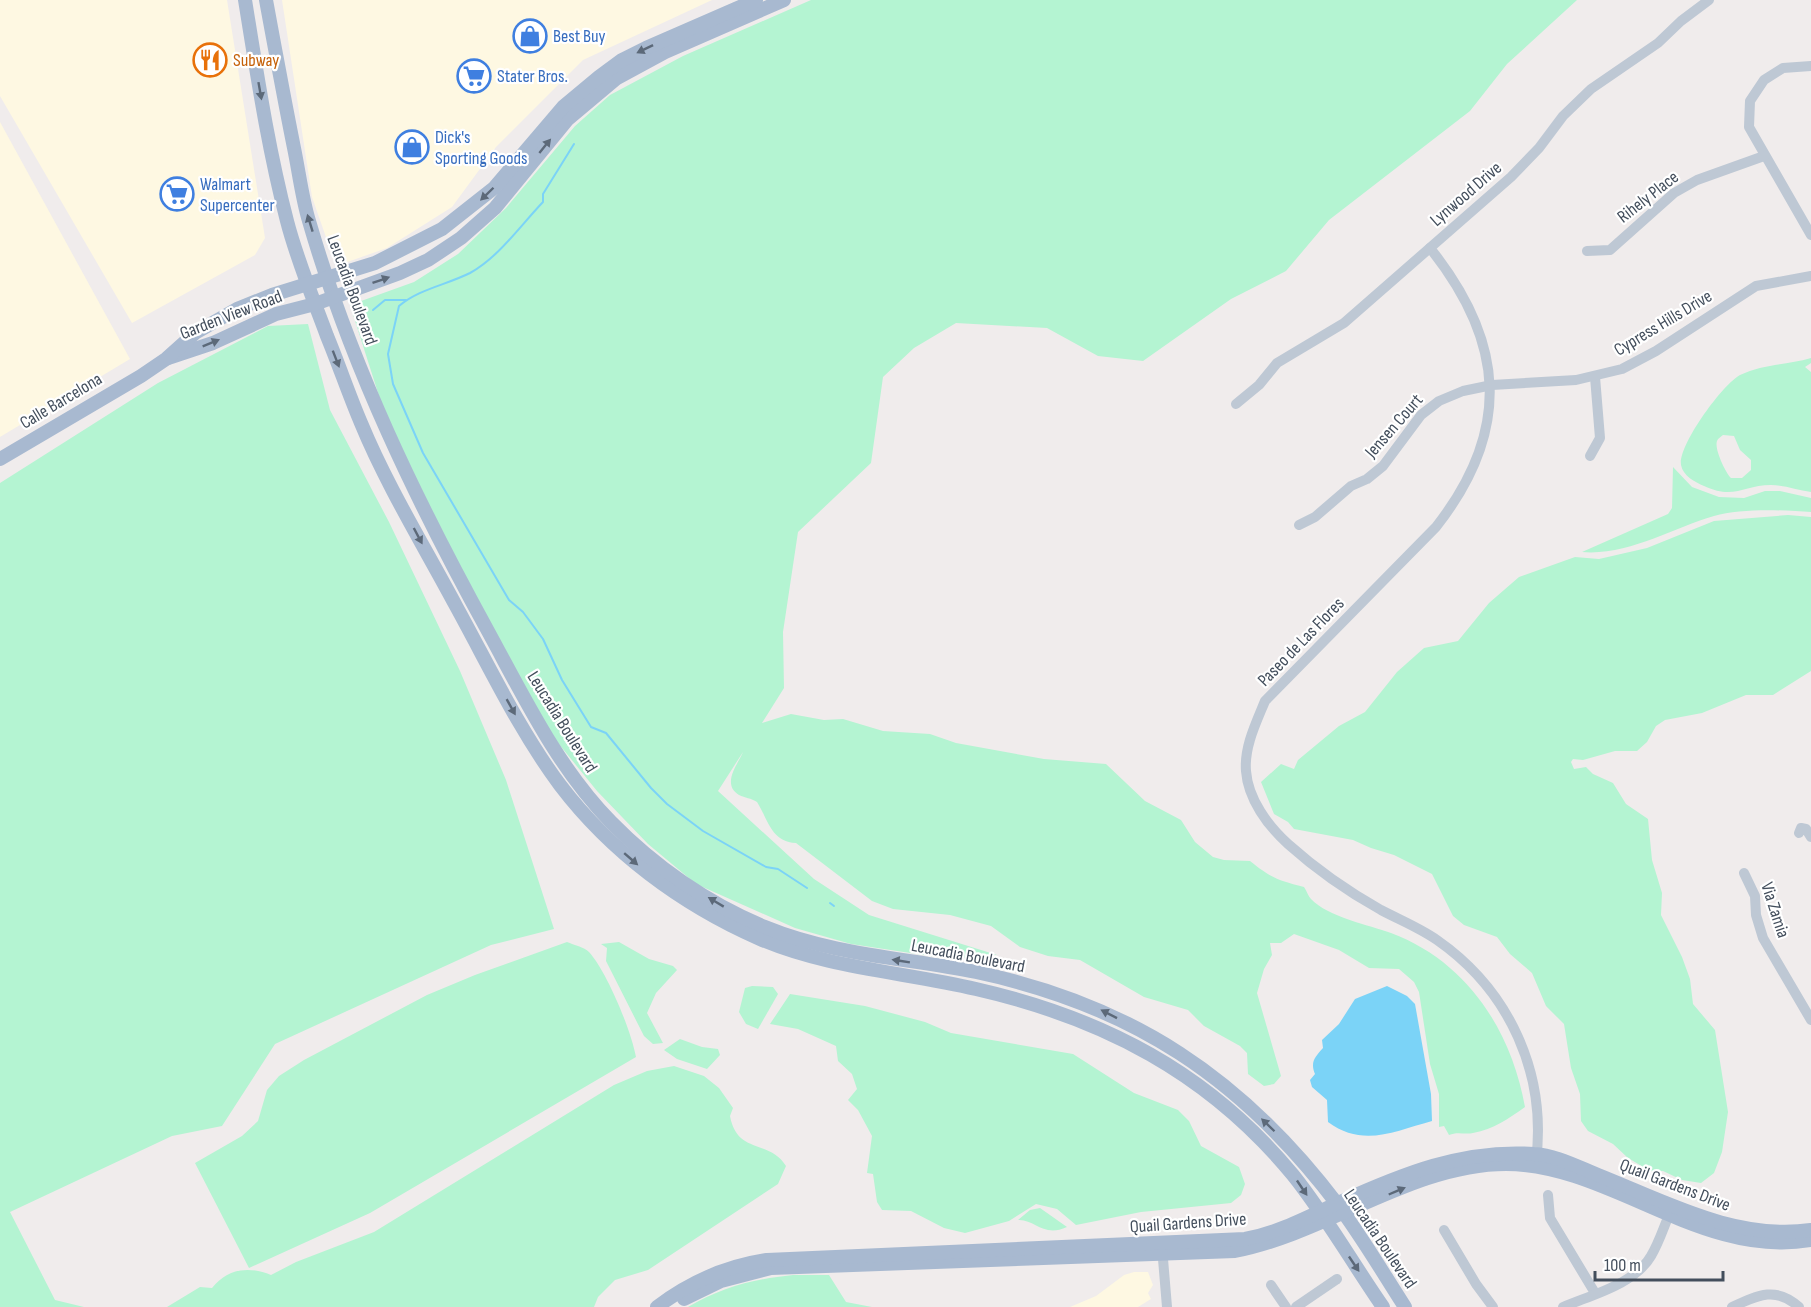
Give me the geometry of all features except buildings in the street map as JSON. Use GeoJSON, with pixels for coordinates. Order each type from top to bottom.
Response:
{"type":"FeatureCollection","features":[{"type":"Feature","properties":{"kind":"main road","name":"Leucadia Boulevard"},"geometry":{"type":"LineString","coordinates":[[245,0],[267,131],[288,224],[315,304],[362,426],[416,532],[524,729],[560,785],[603,835],[634,863],[674,893],[708,913],[763,940],[818,958],[971,987],[1044,1006],[1088,1022],[1148,1052],[1194,1082],[1230,1112],[1295,1178],[1383,1307]]}},
{"type":"Feature","properties":{"kind":"main road","name":"Leucadia Boulevard"},"geometry":{"type":"LineString","coordinates":[[266,0],[308,219],[381,418],[435,535],[537,721],[571,775],[624,834],[681,881],[722,906],[767,928],[821,945],[878,957],[975,972],[1050,991],[1095,1006],[1154,1036],[1203,1067],[1281,1138],[1340,1208],[1405,1307]]}},
{"type":"Feature","properties":{"kind":"main road","name":"Garden View Road"},"geometry":{"type":"LineString","coordinates":[[166,359],[177,346],[216,321],[257,301],[375,263],[450,224],[494,188],[571,100],[622,60],[756,0]]}},
{"type":"Feature","properties":{"kind":"main road","name":"Garden View Road"},"geometry":{"type":"LineString","coordinates":[[141,376],[166,359],[213,343],[276,315],[315,304],[400,273],[428,260],[461,238],[495,208],[567,120],[617,78],[665,52],[784,0]]}},
{"type":"Feature","properties":{"kind":"main road","name":"Calle Barcelona"},"geometry":{"type":"LineString","coordinates":[[0,459],[141,376]]}},
{"type":"Feature","properties":{"kind":"main road","name":"Quail Gardens Drive"},"geometry":{"type":"LineString","coordinates":[[657,1307],[681,1290],[713,1274],[767,1260],[1162,1249],[1246,1249],[1272,1243],[1340,1208],[1440,1173],[1483,1165],[1537,1160],[1549,1168],[1729,1226],[1770,1232],[1811,1230]]}},
{"type":"Feature","properties":{"kind":"main road","name":"Quail Gardens Drive"},"geometry":{"type":"LineString","coordinates":[[1671,1209],[1744,1239],[1776,1242],[1811,1240]]}},
{"type":"Feature","properties":{"kind":"main road","name":"Quail Gardens Drive"},"geometry":{"type":"LineString","coordinates":[[673,1307],[721,1281],[771,1268],[1162,1249]]}},
{"type":"Feature","properties":{"kind":"street","name":"Lynwood Drive"},"geometry":{"type":"LineString","coordinates":[[1236,404],[1258,385],[1277,363],[1344,322],[1511,177],[1539,148],[1563,116],[1591,89],[1658,43],[1681,21],[1709,0]]}},
{"type":"Feature","properties":{"kind":"street"},"geometry":{"type":"LineString","coordinates":[[1811,66],[1783,68],[1764,80],[1750,100],[1749,127],[1811,235]]}},
{"type":"Feature","properties":{"kind":"street","name":"Rihely Place"},"geometry":{"type":"LineString","coordinates":[[1587,251],[1610,250],[1674,193],[1697,180],[1764,156]]}},
{"type":"Feature","properties":{"kind":"street","name":"Paseo de Las Flores"},"geometry":{"type":"LineString","coordinates":[[1430,248],[1455,279],[1474,315],[1492,385],[1487,428],[1481,452],[1456,501],[1436,527],[1265,701],[1250,737],[1246,771],[1256,806],[1277,834],[1313,867],[1354,894],[1436,940],[1457,955],[1490,990],[1517,1031],[1531,1072],[1539,1114],[1537,1160]]}},
{"type":"Feature","properties":{"kind":"street","name":"Cypress Hills Drive"},"geometry":{"type":"LineString","coordinates":[[1492,385],[1595,377],[1622,369],[1656,351],[1756,286],[1811,276]]}},
{"type":"Feature","properties":{"kind":"street"},"geometry":{"type":"LineString","coordinates":[[1590,456],[1600,438],[1600,414],[1595,377]]}},
{"type":"Feature","properties":{"kind":"street","name":"Jensen Court"},"geometry":{"type":"LineString","coordinates":[[1299,525],[1314,517],[1351,486],[1367,479],[1383,466],[1421,415],[1438,401],[1463,391],[1492,385]]}},
{"type":"Feature","properties":{"kind":"street"},"geometry":{"type":"LineString","coordinates":[[1798,832],[1801,828],[1806,829],[1811,837]]}},
{"type":"Feature","properties":{"kind":"street","name":"Via Zamia"},"geometry":{"type":"LineString","coordinates":[[1744,873],[1755,896],[1756,915],[1764,938],[1811,1020]]}},
{"type":"Feature","properties":{"kind":"street"},"geometry":{"type":"LineString","coordinates":[[1548,1196],[1550,1218],[1595,1293]]}},
{"type":"Feature","properties":{"kind":"street"},"geometry":{"type":"LineString","coordinates":[[1563,1307],[1624,1280],[1644,1265],[1651,1257],[1671,1209]]}},
{"type":"Feature","properties":{"kind":"street"},"geometry":{"type":"LineString","coordinates":[[1444,1230],[1476,1284],[1493,1307]]}},
{"type":"Feature","properties":{"kind":"street"},"geometry":{"type":"LineString","coordinates":[[1162,1249],[1167,1307]]}},
{"type":"Feature","properties":{"kind":"street"},"geometry":{"type":"LineString","coordinates":[[1296,1307],[1337,1279]]}},
{"type":"Feature","properties":{"kind":"street"},"geometry":{"type":"LineString","coordinates":[[1271,1285],[1286,1307]]}},
{"type":"Feature","properties":{"kind":"street"},"geometry":{"type":"LineString","coordinates":[[1732,1307],[1761,1295],[1778,1294],[1787,1297],[1799,1307]]}},
{"type":"Feature","properties":{"kind":"shaded area"},"geometry":{"type":"Polygon","coordinates":[[[0,0],[227,0],[265,238],[255,255],[132,323],[0,96],[0,0]]]}},
{"type":"Feature","properties":{"kind":"shaded area"},"geometry":{"type":"Polygon","coordinates":[[[282,0],[712,0],[583,60],[496,147],[452,207],[387,248],[336,266],[312,197],[282,0]]]}},
{"type":"Feature","properties":{"kind":"shaded area"},"geometry":{"type":"Polygon","coordinates":[[[0,122],[130,359],[0,437],[0,122]]]}},
{"type":"Feature","properties":{"kind":"shaded area"},"geometry":{"type":"Polygon","coordinates":[[[1148,1272],[1153,1285],[1148,1293],[1151,1299],[1138,1307],[1070,1307],[1096,1296],[1124,1275],[1148,1272]]]}},
{"type":"Feature","properties":{"kind":"green space"},"geometry":{"type":"Polygon","coordinates":[[[811,0],[1577,0],[1507,64],[1470,111],[1329,220],[1286,271],[1231,299],[1143,361],[1098,356],[1047,328],[956,323],[914,348],[883,377],[871,463],[798,532],[783,632],[784,688],[762,723],[791,714],[824,720],[843,719],[883,731],[930,734],[956,743],[1044,759],[1106,764],[1145,801],[1181,820],[1195,842],[1213,857],[1224,860],[1250,861],[1275,878],[1304,887],[1311,899],[1328,911],[1391,933],[1418,945],[1442,961],[1481,1001],[1509,1051],[1525,1107],[1507,1119],[1488,1129],[1470,1133],[1449,1135],[1444,1126],[1439,1127],[1439,1094],[1430,1064],[1419,992],[1414,982],[1399,969],[1369,968],[1339,950],[1294,934],[1281,943],[1270,943],[1272,955],[1264,969],[1257,993],[1281,1076],[1274,1084],[1264,1086],[1248,1074],[1247,1053],[1240,1046],[1204,1026],[1188,1010],[1144,997],[1080,960],[1048,956],[1020,947],[991,926],[950,915],[893,909],[872,901],[796,843],[781,839],[771,828],[757,802],[739,795],[734,790],[731,785],[732,774],[743,752],[718,791],[814,879],[869,915],[997,955],[950,959],[851,944],[795,928],[696,884],[648,844],[597,791],[554,738],[459,569],[387,421],[350,305],[414,282],[458,254],[506,208],[575,126],[610,95],[683,56],[811,0]]]}},
{"type":"Feature","properties":{"kind":"green space"},"geometry":{"type":"Polygon","coordinates":[[[308,324],[330,410],[389,522],[460,671],[506,780],[554,929],[491,945],[275,1044],[222,1126],[172,1136],[10,1212],[55,1300],[84,1307],[0,1307],[0,483],[158,383],[268,326],[308,324]]]}},
{"type":"Feature","properties":{"kind":"green space"},"geometry":{"type":"Polygon","coordinates":[[[1811,358],[1811,363],[1805,367],[1811,372],[1811,492],[1771,485],[1723,492],[1704,486],[1687,475],[1681,465],[1687,444],[1713,402],[1732,381],[1740,375],[1757,369],[1811,358]],[[1723,435],[1717,441],[1717,449],[1731,478],[1742,478],[1751,470],[1751,460],[1740,450],[1734,436],[1723,435]]]}},
{"type":"Feature","properties":{"kind":"green space"},"geometry":{"type":"Polygon","coordinates":[[[1673,467],[1692,487],[1719,497],[1744,498],[1765,491],[1780,491],[1811,498],[1811,512],[1762,510],[1725,513],[1633,546],[1599,552],[1582,552],[1668,514],[1672,508],[1673,467]]]}},
{"type":"Feature","properties":{"kind":"green space"},"geometry":{"type":"Polygon","coordinates":[[[1788,515],[1811,517],[1811,671],[1773,695],[1746,695],[1702,713],[1665,720],[1656,726],[1647,742],[1637,751],[1615,751],[1583,760],[1573,759],[1571,762],[1574,769],[1586,767],[1593,774],[1613,783],[1626,804],[1648,819],[1652,860],[1662,893],[1661,915],[1690,979],[1693,1004],[1715,1030],[1728,1112],[1722,1152],[1714,1173],[1701,1183],[1682,1180],[1663,1171],[1650,1171],[1628,1158],[1613,1144],[1588,1131],[1581,1121],[1580,1094],[1571,1068],[1564,1024],[1546,1006],[1532,973],[1510,954],[1497,937],[1464,925],[1453,916],[1432,874],[1394,855],[1353,840],[1294,829],[1288,822],[1274,814],[1261,782],[1281,764],[1294,769],[1298,760],[1339,726],[1365,712],[1397,672],[1424,648],[1458,641],[1489,603],[1519,577],[1575,557],[1599,559],[1647,548],[1714,521],[1788,515]]]}},
{"type":"Feature","properties":{"kind":"green space"},"geometry":{"type":"Polygon","coordinates":[[[567,942],[582,947],[596,961],[624,1017],[636,1057],[370,1213],[249,1268],[195,1163],[242,1136],[258,1121],[267,1090],[279,1076],[304,1060],[427,995],[567,942]]]}},
{"type":"Feature","properties":{"kind":"green space"},"geometry":{"type":"Polygon","coordinates":[[[619,942],[649,959],[673,966],[677,970],[656,993],[647,1013],[663,1043],[653,1044],[644,1036],[606,961],[607,948],[601,944],[619,942]]]}},
{"type":"Feature","properties":{"kind":"green space"},"geometry":{"type":"Polygon","coordinates":[[[773,987],[778,994],[758,1029],[746,1024],[739,1012],[745,988],[773,987]]]}},
{"type":"Feature","properties":{"kind":"green space"},"geometry":{"type":"Polygon","coordinates":[[[790,994],[865,1006],[925,1022],[951,1033],[1073,1054],[1134,1093],[1178,1110],[1189,1121],[1201,1146],[1239,1167],[1245,1184],[1241,1195],[1231,1203],[1141,1212],[1076,1225],[1057,1209],[1036,1204],[1009,1221],[965,1233],[944,1228],[911,1211],[882,1210],[877,1202],[873,1174],[867,1173],[872,1136],[858,1110],[848,1100],[857,1089],[852,1074],[838,1061],[836,1046],[798,1029],[770,1024],[790,994]]]}},
{"type":"Feature","properties":{"kind":"green space"},"geometry":{"type":"Polygon","coordinates":[[[680,1039],[702,1047],[718,1049],[720,1055],[707,1069],[677,1059],[664,1050],[680,1039]]]}},
{"type":"Feature","properties":{"kind":"green space"},"geometry":{"type":"Polygon","coordinates":[[[674,1066],[704,1076],[719,1088],[733,1108],[730,1116],[739,1136],[771,1152],[786,1166],[778,1184],[648,1270],[615,1280],[598,1297],[594,1307],[167,1307],[200,1287],[212,1288],[218,1281],[232,1273],[255,1270],[271,1275],[296,1262],[374,1232],[614,1085],[647,1071],[674,1066]]]}},
{"type":"Feature","properties":{"kind":"green space"},"geometry":{"type":"Polygon","coordinates":[[[1040,1208],[1067,1227],[1059,1230],[1045,1229],[1024,1220],[1018,1220],[1030,1210],[1040,1208]]]}},
{"type":"Feature","properties":{"kind":"green space"},"geometry":{"type":"Polygon","coordinates":[[[793,1275],[829,1275],[846,1302],[872,1307],[688,1307],[713,1294],[739,1285],[793,1275]]]}},
{"type":"Feature","properties":{"kind":"water"},"geometry":{"type":"Polygon","coordinates":[[[1387,986],[1407,996],[1415,1004],[1431,1094],[1432,1121],[1392,1133],[1367,1136],[1354,1134],[1341,1130],[1328,1122],[1327,1100],[1312,1087],[1310,1080],[1315,1074],[1313,1063],[1323,1048],[1322,1040],[1339,1024],[1355,999],[1387,986]]]}},
{"type":"Feature","properties":{"kind":"waterway"},"geometry":{"type":"LineString","coordinates":[[574,144],[543,194],[543,202],[490,259],[470,273],[424,291],[399,306],[388,354],[393,384],[423,453],[509,600],[523,612],[543,639],[562,680],[591,727],[606,733],[651,788],[667,804],[703,831],[766,867],[778,869],[807,888]]}},
{"type":"Feature","properties":{"kind":"waterway"},"geometry":{"type":"LineString","coordinates":[[373,310],[385,300],[406,300]]}},
{"type":"Feature","properties":{"kind":"waterway"},"geometry":{"type":"LineString","coordinates":[[830,903],[834,906]]}},
{"type":"Feature","properties":{"kind":"place","name":"Best Buy"},"geometry":{"type":"Point","coordinates":[530,36]}},
{"type":"Feature","properties":{"kind":"place","name":"Subway"},"geometry":{"type":"Point","coordinates":[210,60]}},
{"type":"Feature","properties":{"kind":"place","name":"Stater Bros."},"geometry":{"type":"Point","coordinates":[474,76]}},
{"type":"Feature","properties":{"kind":"place","name":"Dick's Sporting Goods"},"geometry":{"type":"Point","coordinates":[412,147]}},
{"type":"Feature","properties":{"kind":"place","name":"Walmart Supercenter"},"geometry":{"type":"Point","coordinates":[177,194]}}]}
